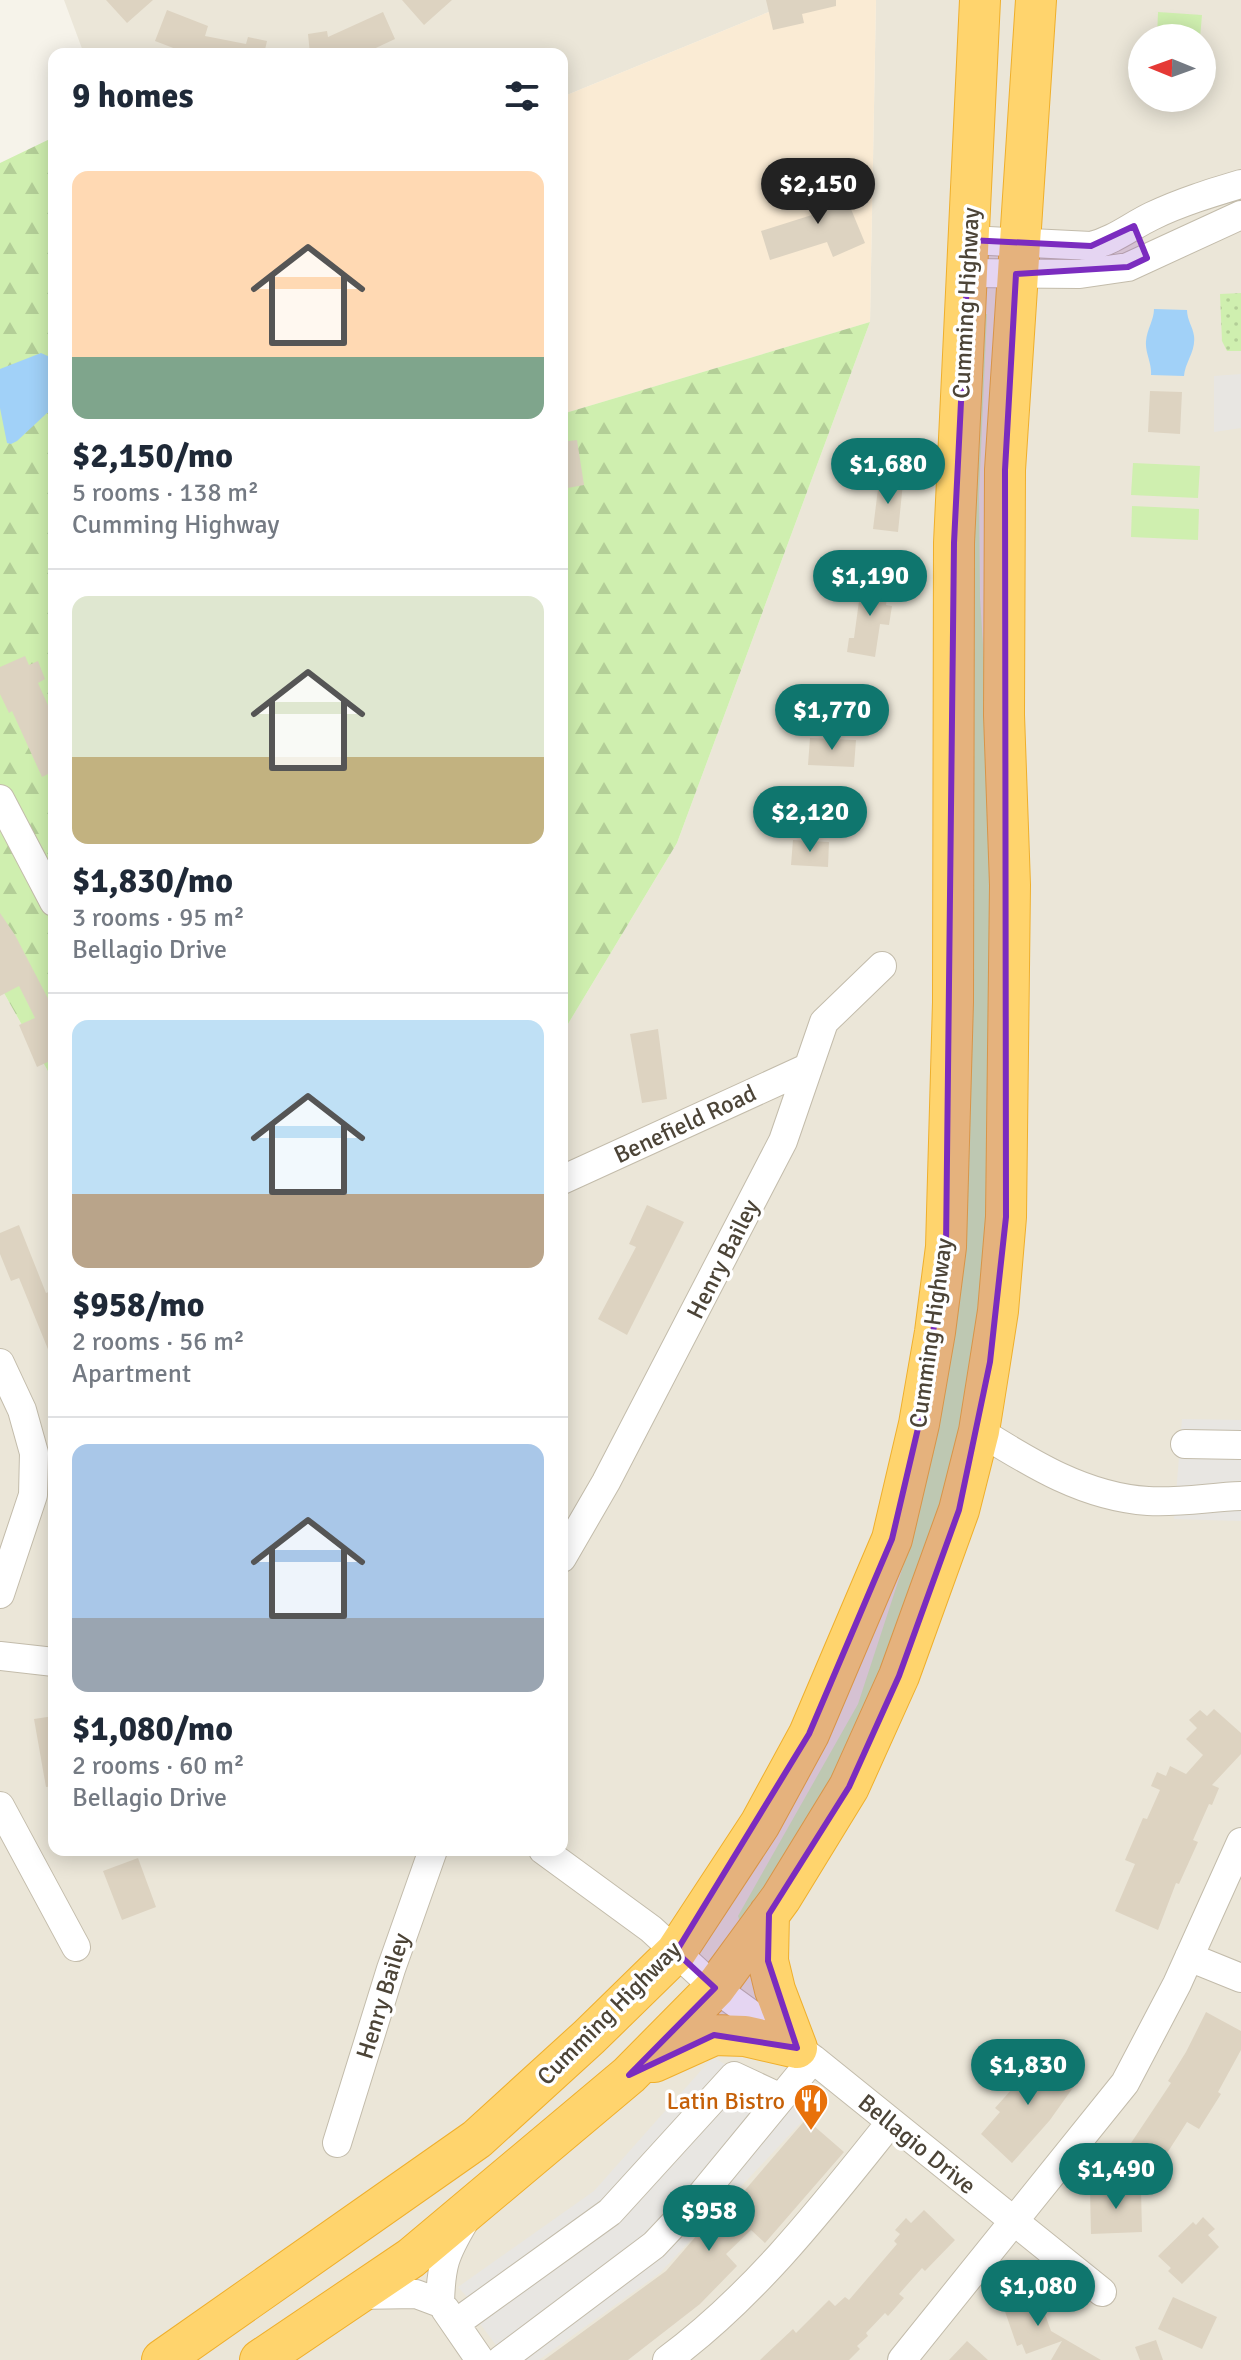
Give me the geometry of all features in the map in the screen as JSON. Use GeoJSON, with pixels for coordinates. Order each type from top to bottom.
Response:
{"type":"FeatureCollection","features":[{"type":"Feature","properties":{"kind":"highway","name":"Cumming Highway"},"geometry":{"type":"LineString","coordinates":[[162,2360],[477,2139],[578,2048],[676,1952],[760,1824],[809,1734],[892,1539],[919,1424],[946,1247],[953,1002],[954,543],[980,0]]}},
{"type":"Feature","properties":{"kind":"highway","name":"Cumming Highway"},"geometry":{"type":"LineString","coordinates":[[260,2360],[411,2258],[474,2207],[629,2075],[715,1988],[769,1914],[849,1787],[899,1676],[959,1510],[979,1431],[998,1311],[1006,1217],[1010,885],[1004,715],[1004,485],[1036,0]]}},
{"type":"Feature","properties":{"kind":"highway"},"geometry":{"type":"LineString","coordinates":[[769,1914],[768,1961],[775,1990],[805,2054]]}},
{"type":"Feature","properties":{"kind":"highway"},"geometry":{"type":"LineString","coordinates":[[629,2075],[714,2035],[745,2036],[805,2054]]}},
{"type":"Feature","properties":{"kind":"street"},"geometry":{"type":"LineString","coordinates":[[968,256],[1017,258],[1108,242],[1185,202],[1241,184]]}},
{"type":"Feature","properties":{"kind":"street"},"geometry":{"type":"LineString","coordinates":[[1017,258],[1080,274],[1128,267],[1241,215]]}},
{"type":"Feature","properties":{"kind":"street"},"geometry":{"type":"LineString","coordinates":[[1134,226],[1147,258]]}},
{"type":"Feature","properties":{"kind":"street"},"geometry":{"type":"LineString","coordinates":[[0,799],[48,891]]}},
{"type":"Feature","properties":{"kind":"street","name":"Henry Bailey"},"geometry":{"type":"LineString","coordinates":[[568,1548],[613,1469],[783,1141],[824,1022],[882,966]]}},
{"type":"Feature","properties":{"kind":"street","name":"Benefield Road"},"geometry":{"type":"LineString","coordinates":[[568,1177],[807,1068]]}},
{"type":"Feature","properties":{"kind":"street"},"geometry":{"type":"LineString","coordinates":[[0,1363],[22,1410],[34,1453],[33,1495],[0,1594]]}},
{"type":"Feature","properties":{"kind":"street"},"geometry":{"type":"LineString","coordinates":[[979,1431],[1035,1465],[1089,1491],[1149,1501],[1241,1496]]}},
{"type":"Feature","properties":{"kind":"street"},"geometry":{"type":"LineString","coordinates":[[1185,1444],[1241,1445]]}},
{"type":"Feature","properties":{"kind":"street"},"geometry":{"type":"LineString","coordinates":[[0,1656],[48,1661]]}},
{"type":"Feature","properties":{"kind":"street"},"geometry":{"type":"LineString","coordinates":[[0,1806],[76,1947]]}},
{"type":"Feature","properties":{"kind":"street"},"geometry":{"type":"LineString","coordinates":[[902,2360],[1125,2083],[1189,1957],[1241,1842]]}},
{"type":"Feature","properties":{"kind":"street","name":"Henry Bailey"},"geometry":{"type":"LineString","coordinates":[[337,2143],[409,1912],[431,1856]]}},
{"type":"Feature","properties":{"kind":"street","name":"Bellagio Drive"},"geometry":{"type":"LineString","coordinates":[[551,1856],[651,1929],[715,1988],[805,2054],[1102,2292]]}},
{"type":"Feature","properties":{"kind":"street"},"geometry":{"type":"LineString","coordinates":[[1189,1957],[1241,1978]]}},
{"type":"Feature","properties":{"kind":"street"},"geometry":{"type":"LineString","coordinates":[[501,2360],[654,2245],[703,2193],[781,2098],[805,2054]]}},
{"type":"Feature","properties":{"kind":"street"},"geometry":{"type":"LineString","coordinates":[[448,2313],[610,2212],[734,2076],[781,2098]]}},
{"type":"Feature","properties":{"kind":"street"},"geometry":{"type":"LineString","coordinates":[[667,2360],[687,2345],[775,2261],[890,2123]]}},
{"type":"Feature","properties":{"kind":"street"},"geometry":{"type":"LineString","coordinates":[[474,2207],[448,2250],[440,2270],[448,2313],[480,2360]]}},
{"type":"Feature","properties":{"kind":"street"},"geometry":{"type":"LineString","coordinates":[[353,2295],[383,2292],[416,2294],[448,2313]]}},
{"type":"Feature","properties":{"kind":"highlighted area"},"geometry":{"type":"Polygon","coordinates":[[[1134,226],[1147,258],[1128,267],[1016,274],[1005,470],[1006,1217],[990,1362],[959,1510],[899,1676],[849,1787],[769,1914],[768,1961],[797,2048],[714,2035],[629,2075],[715,1988],[676,1952],[809,1734],[892,1539],[919,1424],[946,1247],[954,543],[969,240],[1091,246],[1134,226]]]}},
{"type":"Feature","properties":{"kind":"shaded area"},"geometry":{"type":"Polygon","coordinates":[[[64,0],[798,0],[568,95],[568,48],[82,48],[64,0]]]}},
{"type":"Feature","properties":{"kind":"shaded area"},"geometry":{"type":"Polygon","coordinates":[[[798,0],[876,0],[870,322],[568,412],[568,95],[798,0]]]}},
{"type":"Feature","properties":{"kind":"shaded area"},"geometry":{"type":"Polygon","coordinates":[[[876,0],[1241,0],[1241,2360],[0,2360],[0,986],[48,1071],[48,1856],[568,1856],[568,1024],[677,843],[870,322],[876,0]]]}},
{"type":"Feature","properties":{"kind":"shaded area"},"geometry":{"type":"Polygon","coordinates":[[[1241,374],[1241,428],[1214,432],[1214,376],[1241,374]]]}},
{"type":"Feature","properties":{"kind":"shaded area"},"geometry":{"type":"Polygon","coordinates":[[[1182,1419],[1241,1420],[1241,1521],[1174,1519],[1182,1419]]]}},
{"type":"Feature","properties":{"kind":"shaded area"},"geometry":{"type":"Polygon","coordinates":[[[713,2057],[809,2114],[660,2273],[539,2360],[507,2360],[478,2321],[483,2315],[458,2287],[594,2191],[713,2057]]]}},
{"type":"Feature","properties":{"kind":"green space"},"geometry":{"type":"Polygon","coordinates":[[[1158,12],[1202,15],[1201,24],[1158,24],[1158,12]]]}},
{"type":"Feature","properties":{"kind":"green space"},"geometry":{"type":"Polygon","coordinates":[[[48,140],[48,1071],[0,986],[0,163],[48,140]]]}},
{"type":"Feature","properties":{"kind":"green space"},"geometry":{"type":"Polygon","coordinates":[[[1241,293],[1241,351],[1227,351],[1222,341],[1220,294],[1241,293]]]}},
{"type":"Feature","properties":{"kind":"green space"},"geometry":{"type":"Polygon","coordinates":[[[987,314],[979,494],[980,598],[998,879],[987,1303],[938,1538],[841,1768],[745,1919],[739,1919],[858,1704],[913,1536],[976,315],[987,314]]]}},
{"type":"Feature","properties":{"kind":"green space"},"geometry":{"type":"Polygon","coordinates":[[[870,322],[677,843],[568,1024],[568,412],[870,322]]]}},
{"type":"Feature","properties":{"kind":"green space"},"geometry":{"type":"Polygon","coordinates":[[[1133,463],[1200,466],[1198,498],[1131,495],[1133,463]]]}},
{"type":"Feature","properties":{"kind":"green space"},"geometry":{"type":"Polygon","coordinates":[[[1132,506],[1199,509],[1198,540],[1131,537],[1132,506]]]}},
{"type":"Feature","properties":{"kind":"water"},"geometry":{"type":"Polygon","coordinates":[[[1154,309],[1187,310],[1194,341],[1184,376],[1151,375],[1146,341],[1154,309]]]}},
{"type":"Feature","properties":{"kind":"water"},"geometry":{"type":"Polygon","coordinates":[[[41,353],[48,356],[48,413],[11,444],[7,443],[0,408],[0,369],[41,353]]]}},
{"type":"Feature","properties":{"kind":"building"},"geometry":{"type":"Polygon","coordinates":[[[106,0],[153,0],[127,23],[106,0]]]}},
{"type":"Feature","properties":{"kind":"building"},"geometry":{"type":"Polygon","coordinates":[[[402,0],[452,0],[424,25],[402,0]]]}},
{"type":"Feature","properties":{"kind":"building"},"geometry":{"type":"Polygon","coordinates":[[[766,0],[836,0],[836,6],[802,14],[804,23],[773,30],[766,0]]]}},
{"type":"Feature","properties":{"kind":"building"},"geometry":{"type":"Polygon","coordinates":[[[167,10],[208,26],[205,36],[246,44],[248,37],[267,41],[265,48],[173,48],[155,41],[167,10]]]}},
{"type":"Feature","properties":{"kind":"building"},"geometry":{"type":"Polygon","coordinates":[[[383,12],[395,39],[376,48],[309,48],[308,34],[327,31],[328,37],[383,12]]]}},
{"type":"Feature","properties":{"kind":"building"},"geometry":{"type":"Polygon","coordinates":[[[839,180],[865,243],[833,257],[827,242],[770,260],[761,231],[815,214],[806,194],[839,180]]]}},
{"type":"Feature","properties":{"kind":"building"},"geometry":{"type":"Polygon","coordinates":[[[1150,391],[1182,392],[1180,434],[1148,432],[1150,391]]]}},
{"type":"Feature","properties":{"kind":"building"},"geometry":{"type":"Polygon","coordinates":[[[577,440],[584,485],[568,488],[568,441],[577,440]]]}},
{"type":"Feature","properties":{"kind":"building"},"geometry":{"type":"Polygon","coordinates":[[[879,481],[903,483],[898,532],[873,529],[879,481]]]}},
{"type":"Feature","properties":{"kind":"building"},"geometry":{"type":"Polygon","coordinates":[[[862,579],[889,583],[886,605],[892,606],[889,625],[880,624],[875,657],[847,652],[849,638],[854,638],[862,579]]]}},
{"type":"Feature","properties":{"kind":"building"},"geometry":{"type":"Polygon","coordinates":[[[25,656],[29,665],[38,661],[45,679],[38,683],[48,706],[48,774],[42,777],[12,711],[9,713],[0,694],[0,667],[25,656]]]}},
{"type":"Feature","properties":{"kind":"building"},"geometry":{"type":"Polygon","coordinates":[[[810,738],[856,740],[854,767],[808,765],[810,738]]]}},
{"type":"Feature","properties":{"kind":"building"},"geometry":{"type":"Polygon","coordinates":[[[793,840],[829,842],[828,867],[791,865],[793,840]]]}},
{"type":"Feature","properties":{"kind":"building"},"geometry":{"type":"Polygon","coordinates":[[[0,913],[48,998],[48,1062],[37,1067],[19,1025],[35,1018],[19,986],[0,996],[0,913]]]}},
{"type":"Feature","properties":{"kind":"building"},"geometry":{"type":"Polygon","coordinates":[[[658,1029],[667,1099],[642,1103],[630,1034],[658,1029]]]}},
{"type":"Feature","properties":{"kind":"building"},"geometry":{"type":"Polygon","coordinates":[[[647,1205],[684,1222],[627,1335],[598,1319],[636,1247],[629,1244],[647,1205]]]}},
{"type":"Feature","properties":{"kind":"building"},"geometry":{"type":"Polygon","coordinates":[[[19,1225],[48,1292],[48,1349],[19,1278],[11,1281],[0,1254],[0,1233],[19,1225]]]}},
{"type":"Feature","properties":{"kind":"building"},"geometry":{"type":"Polygon","coordinates":[[[1214,1709],[1241,1733],[1241,1754],[1212,1785],[1219,1788],[1193,1840],[1198,1842],[1179,1884],[1176,1883],[1158,1930],[1115,1911],[1135,1864],[1125,1860],[1143,1818],[1147,1819],[1160,1790],[1151,1786],[1157,1772],[1166,1776],[1170,1766],[1186,1774],[1203,1755],[1186,1739],[1197,1728],[1189,1720],[1200,1710],[1207,1716],[1214,1709]]]}},
{"type":"Feature","properties":{"kind":"building"},"geometry":{"type":"Polygon","coordinates":[[[48,1717],[48,1787],[46,1787],[34,1719],[48,1717]]]}},
{"type":"Feature","properties":{"kind":"building"},"geometry":{"type":"Polygon","coordinates":[[[138,1858],[156,1907],[122,1920],[103,1871],[138,1858]]]}},
{"type":"Feature","properties":{"kind":"building"},"geometry":{"type":"Polygon","coordinates":[[[1206,2012],[1241,2031],[1241,2050],[1218,2092],[1221,2094],[1199,2129],[1187,2122],[1153,2175],[1123,2155],[1171,2083],[1168,2081],[1206,2012]]]}},
{"type":"Feature","properties":{"kind":"building"},"geometry":{"type":"Polygon","coordinates":[[[1039,2055],[1077,2082],[1050,2120],[1012,2163],[981,2134],[1000,2112],[995,2108],[1019,2081],[1011,2075],[1020,2063],[1029,2069],[1039,2055]]]}},
{"type":"Feature","properties":{"kind":"building"},"geometry":{"type":"Polygon","coordinates":[[[806,2119],[844,2152],[765,2243],[751,2230],[726,2254],[737,2266],[700,2304],[628,2360],[544,2360],[666,2271],[710,2220],[715,2225],[806,2119]]]}},
{"type":"Feature","properties":{"kind":"building"},"geometry":{"type":"Polygon","coordinates":[[[1141,2189],[1142,2232],[1091,2234],[1090,2190],[1141,2189]]]}},
{"type":"Feature","properties":{"kind":"building"},"geometry":{"type":"Polygon","coordinates":[[[924,2210],[955,2240],[925,2271],[922,2268],[899,2294],[904,2298],[888,2316],[885,2313],[866,2333],[868,2336],[857,2346],[860,2349],[849,2360],[760,2360],[793,2329],[796,2333],[829,2300],[835,2306],[845,2297],[849,2300],[897,2244],[894,2241],[900,2234],[895,2230],[906,2218],[911,2223],[924,2210]]]}},
{"type":"Feature","properties":{"kind":"building"},"geometry":{"type":"Polygon","coordinates":[[[1203,2217],[1215,2229],[1208,2235],[1219,2247],[1182,2284],[1158,2256],[1193,2222],[1196,2225],[1203,2217]]]}},
{"type":"Feature","properties":{"kind":"building"},"geometry":{"type":"Polygon","coordinates":[[[1036,2289],[1051,2331],[1101,2360],[1051,2360],[1062,2341],[1026,2354],[1022,2344],[1017,2346],[1001,2300],[1036,2289]]]}},
{"type":"Feature","properties":{"kind":"building"},"geometry":{"type":"Polygon","coordinates":[[[1173,2297],[1217,2317],[1202,2349],[1158,2329],[1173,2297]]]}},
{"type":"Feature","properties":{"kind":"building"},"geometry":{"type":"Polygon","coordinates":[[[1156,2340],[1163,2360],[1140,2360],[1135,2347],[1156,2340]]]}},
{"type":"Feature","properties":{"kind":"building"},"geometry":{"type":"Polygon","coordinates":[[[967,2341],[988,2360],[949,2360],[967,2341]]]}},
{"type":"Feature","properties":{"kind":"place","name":"Latin Bistro"},"geometry":{"type":"Point","coordinates":[811,2132]}}]}
